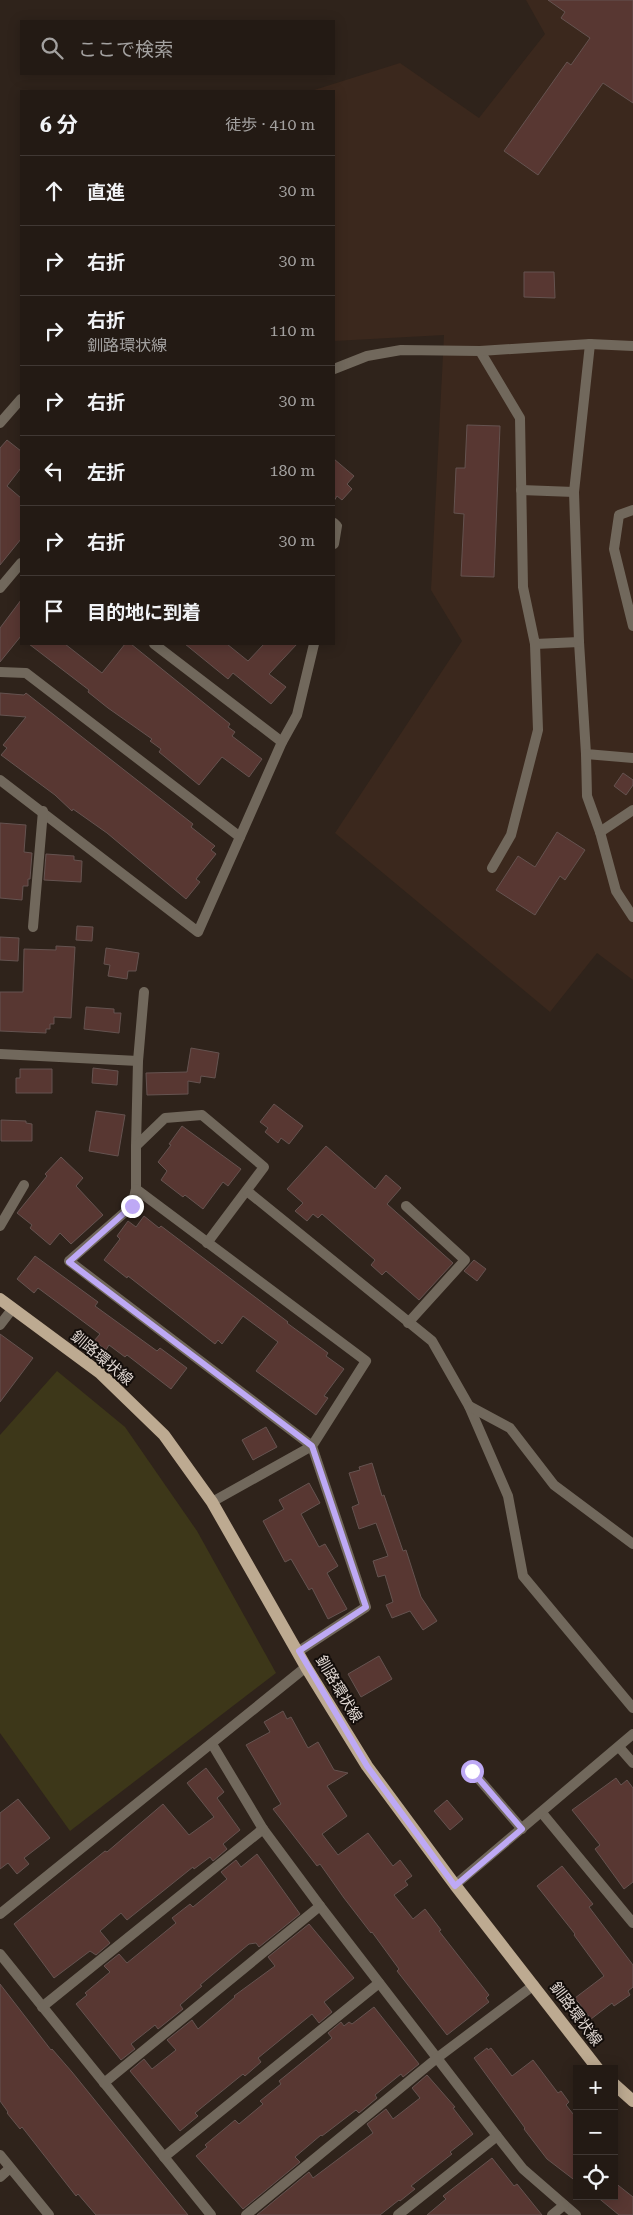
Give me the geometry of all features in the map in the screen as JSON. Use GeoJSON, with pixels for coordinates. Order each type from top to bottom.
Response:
{"type":"FeatureCollection","features":[{"type":"Feature","properties":{"kind":"main road","name":"釧路環状線"},"geometry":{"type":"LineString","coordinates":[[0,1300],[100,1373],[164,1435],[212,1502],[306,1666],[367,1766],[455,1886],[595,2065]]}},
{"type":"Feature","properties":{"kind":"main road"},"geometry":{"type":"LineString","coordinates":[[618,2088],[633,2101]]}},
{"type":"Feature","properties":{"kind":"street"},"geometry":{"type":"LineString","coordinates":[[335,369],[367,356],[401,350],[480,351],[590,344],[633,346]]}},
{"type":"Feature","properties":{"kind":"street"},"geometry":{"type":"LineString","coordinates":[[590,344],[574,492],[587,796],[600,832],[616,891],[633,917]]}},
{"type":"Feature","properties":{"kind":"street"},"geometry":{"type":"LineString","coordinates":[[480,351],[520,418],[523,586],[535,644],[538,730],[512,835],[492,868]]}},
{"type":"Feature","properties":{"kind":"street"},"geometry":{"type":"LineString","coordinates":[[0,423],[20,400]]}},
{"type":"Feature","properties":{"kind":"street"},"geometry":{"type":"LineString","coordinates":[[521,490],[574,492]]}},
{"type":"Feature","properties":{"kind":"street"},"geometry":{"type":"LineString","coordinates":[[633,510],[619,515],[614,549],[633,626]]}},
{"type":"Feature","properties":{"kind":"street"},"geometry":{"type":"LineString","coordinates":[[335,524],[337,526],[335,538]]}},
{"type":"Feature","properties":{"kind":"street"},"geometry":{"type":"LineString","coordinates":[[0,588],[20,564]]}},
{"type":"Feature","properties":{"kind":"street"},"geometry":{"type":"LineString","coordinates":[[535,644],[579,642]]}},
{"type":"Feature","properties":{"kind":"street"},"geometry":{"type":"LineString","coordinates":[[155,645],[282,742]]}},
{"type":"Feature","properties":{"kind":"street"},"geometry":{"type":"LineString","coordinates":[[0,780],[43,811],[198,932],[282,742],[298,715],[314,645]]}},
{"type":"Feature","properties":{"kind":"street"},"geometry":{"type":"LineString","coordinates":[[0,672],[26,674],[240,837]]}},
{"type":"Feature","properties":{"kind":"street"},"geometry":{"type":"LineString","coordinates":[[586,754],[633,758]]}},
{"type":"Feature","properties":{"kind":"street"},"geometry":{"type":"LineString","coordinates":[[600,832],[633,810]]}},
{"type":"Feature","properties":{"kind":"street"},"geometry":{"type":"LineString","coordinates":[[33,927],[43,811]]}},
{"type":"Feature","properties":{"kind":"street"},"geometry":{"type":"LineString","coordinates":[[144,992],[138,1061],[136,1189],[132,1206],[69,1262],[312,1446],[366,1607],[299,1651]]}},
{"type":"Feature","properties":{"kind":"street"},"geometry":{"type":"LineString","coordinates":[[0,1054],[138,1061]]}},
{"type":"Feature","properties":{"kind":"street"},"geometry":{"type":"LineString","coordinates":[[136,1146],[164,1118],[202,1115],[264,1167],[206,1243]]}},
{"type":"Feature","properties":{"kind":"street"},"geometry":{"type":"LineString","coordinates":[[0,1226],[24,1185]]}},
{"type":"Feature","properties":{"kind":"street"},"geometry":{"type":"LineString","coordinates":[[136,1189],[366,1361],[312,1446],[212,1502]]}},
{"type":"Feature","properties":{"kind":"street"},"geometry":{"type":"LineString","coordinates":[[247,1191],[432,1341],[469,1406],[508,1496],[524,1576],[633,1708]]}},
{"type":"Feature","properties":{"kind":"street"},"geometry":{"type":"LineString","coordinates":[[406,1206],[465,1260],[408,1323]]}},
{"type":"Feature","properties":{"kind":"street"},"geometry":{"type":"LineString","coordinates":[[0,1325],[13,1308]]}},
{"type":"Feature","properties":{"kind":"street"},"geometry":{"type":"LineString","coordinates":[[469,1406],[510,1428],[554,1485],[633,1544]]}},
{"type":"Feature","properties":{"kind":"street"},"geometry":{"type":"LineString","coordinates":[[0,1914],[306,1666]]}},
{"type":"Feature","properties":{"kind":"street"},"geometry":{"type":"LineString","coordinates":[[455,1886],[633,1734]]}},
{"type":"Feature","properties":{"kind":"street"},"geometry":{"type":"LineString","coordinates":[[212,1744],[263,1829],[497,2136],[523,2169],[576,2215]]}},
{"type":"Feature","properties":{"kind":"street"},"geometry":{"type":"LineString","coordinates":[[619,1747],[633,1763]]}},
{"type":"Feature","properties":{"kind":"street"},"geometry":{"type":"LineString","coordinates":[[472,1771],[522,1829]]}},
{"type":"Feature","properties":{"kind":"street"},"geometry":{"type":"LineString","coordinates":[[542,1813],[633,1922]]}},
{"type":"Feature","properties":{"kind":"street"},"geometry":{"type":"LineString","coordinates":[[42,2007],[263,1829]]}},
{"type":"Feature","properties":{"kind":"street"},"geometry":{"type":"LineString","coordinates":[[104,2083],[320,1906]]}},
{"type":"Feature","properties":{"kind":"street"},"geometry":{"type":"LineString","coordinates":[[0,1954],[211,2215]]}},
{"type":"Feature","properties":{"kind":"street"},"geometry":{"type":"LineString","coordinates":[[164,2158],[379,1983]]}},
{"type":"Feature","properties":{"kind":"street"},"geometry":{"type":"LineString","coordinates":[[246,2215],[437,2058],[534,1985]]}},
{"type":"Feature","properties":{"kind":"street"},"geometry":{"type":"LineString","coordinates":[[398,2215],[497,2136]]}},
{"type":"Feature","properties":{"kind":"street"},"geometry":{"type":"LineString","coordinates":[[0,2155],[49,2215]]}},
{"type":"Feature","properties":{"kind":"street"},"geometry":{"type":"LineString","coordinates":[[0,2177],[10,2168]]}},
{"type":"Feature","properties":{"kind":"street"},"geometry":{"type":"LineString","coordinates":[[552,2215],[564,2206]]}},
{"type":"Feature","properties":{"kind":"shaded area"},"geometry":{"type":"Polygon","coordinates":[[[526,0],[633,0],[633,980],[597,953],[550,1012],[335,833],[462,641],[431,590],[444,335],[335,341],[335,90],[314,90],[400,63],[479,118],[545,34],[526,0]]]}},
{"type":"Feature","properties":{"kind":"shaded area"},"geometry":{"type":"Polygon","coordinates":[[[57,1371],[125,1427],[197,1531],[276,1673],[70,1831],[0,1733],[0,1435],[57,1371]]]}},
{"type":"Feature","properties":{"kind":"building"},"geometry":{"type":"Polygon","coordinates":[[[548,0],[633,0],[633,103],[603,83],[538,175],[504,151],[567,62],[571,65],[590,38],[561,18],[565,12],[548,0]]]}},
{"type":"Feature","properties":{"kind":"building"},"geometry":{"type":"Polygon","coordinates":[[[524,272],[554,272],[555,298],[524,297],[524,272]]]}},
{"type":"Feature","properties":{"kind":"building"},"geometry":{"type":"Polygon","coordinates":[[[467,425],[500,426],[494,577],[461,576],[464,514],[454,513],[456,468],[465,468],[467,425]]]}},
{"type":"Feature","properties":{"kind":"building"},"geometry":{"type":"Polygon","coordinates":[[[7,440],[20,450],[20,469],[7,486],[20,497],[20,540],[0,565],[0,448],[7,440]]]}},
{"type":"Feature","properties":{"kind":"building"},"geometry":{"type":"Polygon","coordinates":[[[335,460],[354,476],[347,484],[352,489],[342,500],[337,496],[335,499],[335,460]]]}},
{"type":"Feature","properties":{"kind":"building"},"geometry":{"type":"Polygon","coordinates":[[[20,601],[20,637],[0,662],[0,628],[20,601]]]}},
{"type":"Feature","properties":{"kind":"building"},"geometry":{"type":"Polygon","coordinates":[[[30,645],[66,645],[102,673],[124,645],[132,645],[230,724],[228,727],[235,732],[232,736],[262,759],[249,777],[222,757],[199,785],[159,752],[161,749],[150,741],[152,739],[108,708],[88,692],[89,690],[30,645]]]}},
{"type":"Feature","properties":{"kind":"building"},"geometry":{"type":"Polygon","coordinates":[[[186,645],[228,645],[248,661],[263,645],[296,645],[269,674],[286,687],[271,704],[233,673],[228,679],[186,645]]]}},
{"type":"Feature","properties":{"kind":"building"},"geometry":{"type":"Polygon","coordinates":[[[0,693],[24,695],[26,693],[193,824],[191,827],[215,846],[211,850],[216,854],[196,879],[200,882],[186,899],[107,833],[73,809],[72,811],[55,795],[1,755],[7,748],[3,745],[26,717],[0,715],[0,693]]]}},
{"type":"Feature","properties":{"kind":"building"},"geometry":{"type":"Polygon","coordinates":[[[623,773],[633,780],[633,785],[626,795],[614,786],[623,773]]]}},
{"type":"Feature","properties":{"kind":"building"},"geometry":{"type":"Polygon","coordinates":[[[0,823],[26,825],[24,852],[32,853],[30,879],[28,879],[28,886],[23,886],[22,900],[0,898],[0,823]]]}},
{"type":"Feature","properties":{"kind":"building"},"geometry":{"type":"Polygon","coordinates":[[[557,832],[585,850],[565,880],[560,876],[535,915],[496,890],[518,856],[535,867],[557,832]]]}},
{"type":"Feature","properties":{"kind":"building"},"geometry":{"type":"Polygon","coordinates":[[[46,854],[74,856],[74,860],[82,861],[81,882],[44,880],[46,854]]]}},
{"type":"Feature","properties":{"kind":"building"},"geometry":{"type":"Polygon","coordinates":[[[77,926],[93,927],[92,941],[76,940],[77,926]]]}},
{"type":"Feature","properties":{"kind":"building"},"geometry":{"type":"Polygon","coordinates":[[[0,937],[19,938],[18,961],[0,960],[0,937]]]}},
{"type":"Feature","properties":{"kind":"building"},"geometry":{"type":"Polygon","coordinates":[[[56,946],[75,947],[71,1018],[54,1017],[54,1024],[50,1024],[50,1029],[46,1029],[46,1033],[0,1031],[0,992],[23,992],[24,949],[56,950],[56,946]]]}},
{"type":"Feature","properties":{"kind":"building"},"geometry":{"type":"Polygon","coordinates":[[[106,948],[139,953],[136,971],[128,971],[127,979],[108,976],[110,965],[104,964],[106,948]]]}},
{"type":"Feature","properties":{"kind":"building"},"geometry":{"type":"Polygon","coordinates":[[[86,1007],[114,1009],[114,1013],[121,1013],[119,1033],[84,1029],[86,1007]]]}},
{"type":"Feature","properties":{"kind":"building"},"geometry":{"type":"Polygon","coordinates":[[[191,1048],[219,1053],[215,1078],[201,1076],[200,1083],[188,1081],[188,1094],[147,1095],[146,1073],[187,1072],[191,1048]]]}},
{"type":"Feature","properties":{"kind":"building"},"geometry":{"type":"Polygon","coordinates":[[[93,1068],[118,1071],[117,1085],[92,1083],[93,1068]]]}},
{"type":"Feature","properties":{"kind":"building"},"geometry":{"type":"Polygon","coordinates":[[[20,1069],[52,1069],[52,1093],[16,1093],[16,1078],[20,1078],[20,1069]]]}},
{"type":"Feature","properties":{"kind":"building"},"geometry":{"type":"Polygon","coordinates":[[[274,1104],[303,1126],[289,1144],[281,1138],[278,1143],[265,1132],[268,1128],[260,1122],[274,1104]]]}},
{"type":"Feature","properties":{"kind":"building"},"geometry":{"type":"Polygon","coordinates":[[[96,1111],[125,1115],[118,1156],[89,1151],[96,1111]]]}},
{"type":"Feature","properties":{"kind":"building"},"geometry":{"type":"Polygon","coordinates":[[[1,1120],[26,1121],[26,1123],[32,1124],[32,1141],[1,1141],[1,1120]]]}},
{"type":"Feature","properties":{"kind":"building"},"geometry":{"type":"Polygon","coordinates":[[[182,1126],[241,1169],[228,1186],[223,1182],[203,1209],[161,1180],[167,1171],[158,1162],[182,1126]]]}},
{"type":"Feature","properties":{"kind":"building"},"geometry":{"type":"Polygon","coordinates":[[[326,1146],[375,1189],[386,1175],[401,1188],[387,1204],[453,1263],[419,1300],[386,1271],[382,1275],[371,1265],[375,1260],[322,1214],[318,1218],[313,1214],[307,1221],[295,1211],[303,1203],[287,1189],[326,1146]]]}},
{"type":"Feature","properties":{"kind":"building"},"geometry":{"type":"Polygon","coordinates":[[[61,1157],[83,1178],[76,1186],[103,1215],[71,1244],[60,1233],[50,1245],[30,1228],[32,1225],[17,1213],[47,1176],[45,1174],[61,1157]]]}},
{"type":"Feature","properties":{"kind":"building"},"geometry":{"type":"Polygon","coordinates":[[[144,1216],[159,1228],[161,1226],[288,1322],[328,1353],[326,1356],[344,1369],[324,1396],[328,1398],[316,1415],[256,1371],[278,1342],[243,1316],[222,1344],[218,1340],[215,1344],[128,1276],[127,1278],[104,1260],[120,1239],[117,1236],[128,1221],[136,1227],[144,1216]]]}},
{"type":"Feature","properties":{"kind":"building"},"geometry":{"type":"Polygon","coordinates":[[[35,1256],[98,1302],[95,1306],[157,1351],[160,1348],[187,1368],[171,1389],[127,1355],[125,1357],[109,1345],[106,1350],[94,1341],[100,1334],[38,1288],[34,1293],[17,1279],[35,1256]]]}},
{"type":"Feature","properties":{"kind":"building"},"geometry":{"type":"Polygon","coordinates":[[[474,1260],[486,1269],[477,1281],[464,1271],[474,1260]]]}},
{"type":"Feature","properties":{"kind":"building"},"geometry":{"type":"Polygon","coordinates":[[[0,1334],[33,1358],[0,1402],[0,1334]]]}},
{"type":"Feature","properties":{"kind":"building"},"geometry":{"type":"Polygon","coordinates":[[[266,1427],[277,1447],[253,1460],[242,1440],[266,1427]]]}},
{"type":"Feature","properties":{"kind":"building"},"geometry":{"type":"Polygon","coordinates":[[[372,1463],[382,1496],[384,1495],[403,1551],[406,1550],[421,1597],[437,1621],[423,1630],[410,1611],[392,1618],[386,1605],[393,1602],[385,1575],[378,1577],[373,1561],[388,1556],[376,1523],[359,1529],[352,1507],[359,1504],[349,1473],[360,1470],[359,1467],[372,1463]]]}},
{"type":"Feature","properties":{"kind":"building"},"geometry":{"type":"Polygon","coordinates":[[[309,1483],[320,1503],[301,1514],[319,1547],[325,1544],[338,1566],[327,1573],[347,1609],[328,1619],[312,1588],[309,1590],[291,1559],[285,1562],[263,1521],[284,1509],[279,1500],[309,1483]]]}},
{"type":"Feature","properties":{"kind":"building"},"geometry":{"type":"Polygon","coordinates":[[[379,1656],[392,1679],[361,1697],[348,1674],[379,1656]]]}},
{"type":"Feature","properties":{"kind":"building"},"geometry":{"type":"Polygon","coordinates":[[[283,1711],[287,1719],[291,1717],[308,1748],[318,1742],[334,1770],[348,1773],[327,1786],[347,1816],[322,1834],[338,1855],[368,1833],[393,1866],[400,1860],[412,1876],[405,1881],[408,1885],[394,1895],[413,1919],[425,1909],[441,1930],[439,1931],[489,1995],[486,1998],[489,2002],[447,2035],[397,1971],[399,1969],[320,1864],[317,1866],[273,1809],[281,1804],[246,1745],[270,1732],[264,1722],[283,1711]]]}},
{"type":"Feature","properties":{"kind":"building"},"geometry":{"type":"Polygon","coordinates":[[[206,1768],[224,1792],[217,1798],[240,1830],[223,1844],[227,1849],[213,1861],[210,1857],[194,1869],[193,1867],[127,1920],[121,1913],[100,1931],[110,1943],[96,1955],[90,1951],[54,1978],[14,1924],[105,1851],[107,1852],[163,1804],[189,1835],[214,1817],[187,1783],[206,1768]]]}},
{"type":"Feature","properties":{"kind":"building"},"geometry":{"type":"Polygon","coordinates":[[[616,1778],[621,1785],[627,1780],[633,1788],[633,1882],[624,1889],[595,1849],[600,1845],[572,1810],[616,1778]]]}},
{"type":"Feature","properties":{"kind":"building"},"geometry":{"type":"Polygon","coordinates":[[[18,1799],[50,1838],[24,1858],[29,1864],[17,1874],[8,1863],[0,1869],[0,1813],[18,1799]]]}},
{"type":"Feature","properties":{"kind":"building"},"geometry":{"type":"Polygon","coordinates":[[[447,1800],[463,1819],[450,1830],[434,1811],[447,1800]]]}},
{"type":"Feature","properties":{"kind":"building"},"geometry":{"type":"Polygon","coordinates":[[[257,1854],[300,1914],[259,1947],[256,1943],[249,1944],[200,1985],[202,1986],[180,2005],[183,2009],[158,2029],[155,2025],[131,2044],[135,2049],[121,2060],[76,2004],[87,1995],[85,1993],[110,1972],[104,1966],[119,1954],[127,1963],[176,1923],[172,1918],[190,1904],[193,1907],[227,1879],[221,1872],[236,1860],[241,1867],[257,1854]]]}},
{"type":"Feature","properties":{"kind":"building"},"geometry":{"type":"Polygon","coordinates":[[[562,1866],[593,1904],[589,1907],[633,1965],[633,1987],[628,1991],[630,1995],[614,2006],[612,2003],[591,2019],[575,1998],[604,1976],[575,1934],[537,1886],[562,1866]]]}},
{"type":"Feature","properties":{"kind":"building"},"geometry":{"type":"Polygon","coordinates":[[[309,1924],[354,1978],[324,2002],[332,2012],[319,2023],[312,2014],[258,2058],[261,2062],[245,2076],[243,2074],[195,2113],[198,2116],[180,2131],[130,2071],[144,2059],[152,2069],[176,2050],[167,2040],[192,2020],[198,2029],[234,1996],[275,1966],[268,1957],[309,1924]]]}},
{"type":"Feature","properties":{"kind":"building"},"geometry":{"type":"Polygon","coordinates":[[[0,1984],[51,2050],[72,2072],[188,2215],[96,2215],[78,2194],[76,2196],[22,2127],[20,2129],[0,2101],[0,1984]]]}},
{"type":"Feature","properties":{"kind":"building"},"geometry":{"type":"Polygon","coordinates":[[[374,2007],[419,2064],[403,2077],[401,2074],[375,2095],[377,2098],[359,2113],[356,2110],[321,2135],[295,2157],[300,2162],[243,2209],[196,2156],[207,2147],[205,2145],[235,2120],[239,2124],[263,2104],[260,2101],[281,2084],[279,2081],[332,2038],[328,2033],[341,2022],[344,2026],[349,2022],[352,2024],[374,2007]]]}},
{"type":"Feature","properties":{"kind":"building"},"geometry":{"type":"Polygon","coordinates":[[[487,2048],[488,2050],[491,2048],[512,2076],[533,2060],[558,2093],[561,2091],[569,2102],[566,2105],[573,2114],[573,2179],[547,2159],[474,2058],[487,2048]]]}},
{"type":"Feature","properties":{"kind":"building"},"geometry":{"type":"Polygon","coordinates":[[[427,2075],[455,2107],[453,2108],[473,2134],[450,2152],[452,2154],[411,2186],[415,2189],[380,2215],[257,2215],[309,2172],[313,2178],[373,2133],[367,2124],[386,2109],[393,2119],[420,2098],[412,2088],[427,2075]]]}},
{"type":"Feature","properties":{"kind":"building"},"geometry":{"type":"Polygon","coordinates":[[[492,2158],[514,2186],[517,2184],[542,2215],[427,2215],[446,2199],[443,2196],[492,2158]]]}},
{"type":"Feature","properties":{"kind":"building"},"geometry":{"type":"Polygon","coordinates":[[[618,2185],[633,2197],[633,2215],[619,2215],[601,2200],[618,2200],[618,2185]]]}},
{"type":"Feature","properties":{"kind":"route"},"geometry":{"type":"LineString","coordinates":[[132,1206],[69,1262],[312,1446],[366,1607],[299,1651],[306,1666],[367,1766],[455,1886],[522,1829],[472,1771]]}}]}
